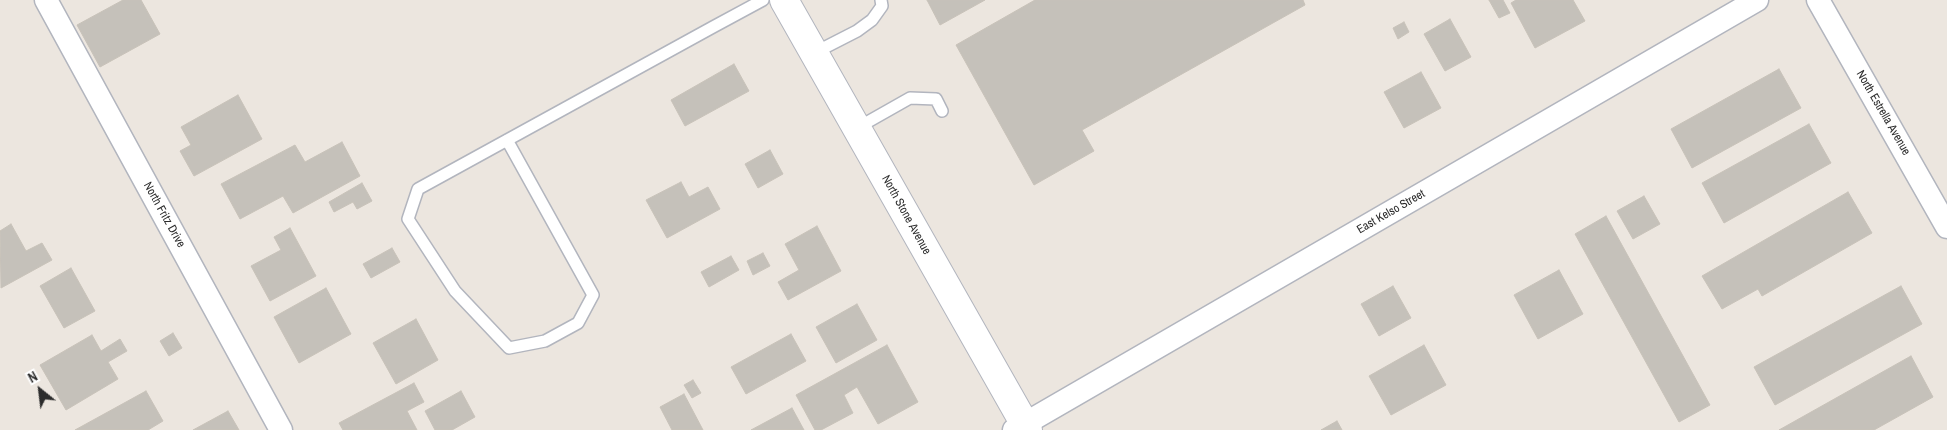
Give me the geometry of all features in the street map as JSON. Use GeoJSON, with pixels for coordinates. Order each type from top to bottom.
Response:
{"type":"FeatureCollection","features":[{"type":"Feature","properties":{"kind":"main road","name":"North Stone Avenue"},"geometry":{"type":"LineString","coordinates":[[790,4],[814,53],[1022,428]]}},
{"type":"Feature","properties":{"kind":"street","name":"North Fritz Drive"},"geometry":{"type":"LineString","coordinates":[[46,0],[281,430]]}},
{"type":"Feature","properties":{"kind":"street","name":"East Kelso Street"},"geometry":{"type":"LineString","coordinates":[[1022,428],[1757,0]]}},
{"type":"Feature","properties":{"kind":"street","name":"North Estrella Avenue"},"geometry":{"type":"LineString","coordinates":[[1818,0],[1947,227]]}},
{"type":"Feature","properties":{"kind":"lane"},"geometry":{"type":"LineString","coordinates":[[507,140],[593,294],[578,323],[545,341],[509,348],[455,291],[408,219],[418,189],[507,140],[763,0]]}},
{"type":"Feature","properties":{"kind":"lane"},"geometry":{"type":"LineString","coordinates":[[814,53],[857,31],[872,20],[882,6],[881,0]]}},
{"type":"Feature","properties":{"kind":"lane"},"geometry":{"type":"LineString","coordinates":[[857,128],[910,98],[936,99],[942,111]]}},
{"type":"Feature","properties":{"kind":"building"},"geometry":{"type":"Polygon","coordinates":[[[123,0],[141,0],[160,34],[100,67],[77,25],[123,0]]]}},
{"type":"Feature","properties":{"kind":"building"},"geometry":{"type":"Polygon","coordinates":[[[927,0],[985,0],[940,25],[927,0]]]}},
{"type":"Feature","properties":{"kind":"building"},"geometry":{"type":"Polygon","coordinates":[[[1035,0],[1303,0],[1305,5],[1082,130],[1094,151],[1034,185],[956,45],[1035,0]]]}},
{"type":"Feature","properties":{"kind":"building"},"geometry":{"type":"Polygon","coordinates":[[[1489,0],[1503,0],[1510,13],[1499,18],[1489,0]]]}},
{"type":"Feature","properties":{"kind":"building"},"geometry":{"type":"Polygon","coordinates":[[[1516,0],[1573,0],[1585,21],[1535,48],[1511,3],[1516,0]]]}},
{"type":"Feature","properties":{"kind":"building"},"geometry":{"type":"Polygon","coordinates":[[[1450,19],[1471,57],[1445,71],[1424,34],[1450,19]]]}},
{"type":"Feature","properties":{"kind":"building"},"geometry":{"type":"Polygon","coordinates":[[[1404,22],[1409,32],[1398,39],[1393,28],[1404,22]]]}},
{"type":"Feature","properties":{"kind":"building"},"geometry":{"type":"Polygon","coordinates":[[[734,64],[749,91],[685,126],[671,100],[734,64]]]}},
{"type":"Feature","properties":{"kind":"building"},"geometry":{"type":"Polygon","coordinates":[[[1779,69],[1801,108],[1692,168],[1671,129],[1779,69]]]}},
{"type":"Feature","properties":{"kind":"building"},"geometry":{"type":"Polygon","coordinates":[[[1421,72],[1441,108],[1404,128],[1384,92],[1421,72]]]}},
{"type":"Feature","properties":{"kind":"building"},"geometry":{"type":"Polygon","coordinates":[[[238,95],[262,139],[194,176],[180,151],[191,145],[181,127],[238,95]]]}},
{"type":"Feature","properties":{"kind":"building"},"geometry":{"type":"Polygon","coordinates":[[[1809,124],[1831,163],[1724,223],[1702,183],[1809,124]]]}},
{"type":"Feature","properties":{"kind":"building"},"geometry":{"type":"Polygon","coordinates":[[[342,142],[360,176],[293,213],[283,196],[240,219],[221,184],[295,145],[305,162],[342,142]]]}},
{"type":"Feature","properties":{"kind":"building"},"geometry":{"type":"Polygon","coordinates":[[[770,150],[783,174],[758,188],[745,164],[770,150]]]}},
{"type":"Feature","properties":{"kind":"building"},"geometry":{"type":"Polygon","coordinates":[[[681,182],[689,197],[708,187],[720,209],[667,238],[646,200],[681,182]]]}},
{"type":"Feature","properties":{"kind":"building"},"geometry":{"type":"Polygon","coordinates":[[[362,183],[372,201],[357,209],[353,202],[334,212],[329,202],[362,183]]]}},
{"type":"Feature","properties":{"kind":"building"},"geometry":{"type":"Polygon","coordinates":[[[1848,192],[1872,233],[1762,296],[1758,289],[1722,309],[1702,276],[1848,192]]]}},
{"type":"Feature","properties":{"kind":"building"},"geometry":{"type":"Polygon","coordinates":[[[1644,196],[1660,224],[1633,239],[1617,211],[1644,196]]]}},
{"type":"Feature","properties":{"kind":"building"},"geometry":{"type":"Polygon","coordinates":[[[1606,216],[1710,405],[1679,422],[1575,234],[1606,216]]]}},
{"type":"Feature","properties":{"kind":"building"},"geometry":{"type":"Polygon","coordinates":[[[11,224],[26,251],[42,243],[52,260],[1,288],[0,231],[11,224]]]}},
{"type":"Feature","properties":{"kind":"building"},"geometry":{"type":"Polygon","coordinates":[[[817,226],[841,271],[788,300],[778,282],[799,270],[785,244],[817,226]]]}},
{"type":"Feature","properties":{"kind":"building"},"geometry":{"type":"Polygon","coordinates":[[[290,228],[316,276],[270,301],[251,266],[281,250],[274,237],[290,228]]]}},
{"type":"Feature","properties":{"kind":"building"},"geometry":{"type":"Polygon","coordinates":[[[392,248],[400,262],[371,278],[363,264],[392,248]]]}},
{"type":"Feature","properties":{"kind":"building"},"geometry":{"type":"Polygon","coordinates":[[[763,253],[770,266],[753,275],[747,261],[763,253]]]}},
{"type":"Feature","properties":{"kind":"building"},"geometry":{"type":"Polygon","coordinates":[[[731,256],[739,270],[709,287],[701,272],[731,256]]]}},
{"type":"Feature","properties":{"kind":"building"},"geometry":{"type":"Polygon","coordinates":[[[71,268],[95,311],[64,328],[40,286],[71,268]]]}},
{"type":"Feature","properties":{"kind":"building"},"geometry":{"type":"Polygon","coordinates":[[[1559,270],[1583,314],[1538,339],[1514,295],[1559,270]]]}},
{"type":"Feature","properties":{"kind":"building"},"geometry":{"type":"Polygon","coordinates":[[[1393,286],[1411,318],[1379,336],[1361,304],[1393,286]]]}},
{"type":"Feature","properties":{"kind":"building"},"geometry":{"type":"Polygon","coordinates":[[[1901,286],[1922,324],[1775,405],[1754,367],[1901,286]]]}},
{"type":"Feature","properties":{"kind":"building"},"geometry":{"type":"Polygon","coordinates":[[[326,288],[351,334],[299,363],[274,317],[326,288]]]}},
{"type":"Feature","properties":{"kind":"building"},"geometry":{"type":"Polygon","coordinates":[[[857,304],[877,340],[836,363],[816,327],[857,304]]]}},
{"type":"Feature","properties":{"kind":"building"},"geometry":{"type":"Polygon","coordinates":[[[416,319],[438,360],[396,384],[373,343],[416,319]]]}},
{"type":"Feature","properties":{"kind":"building"},"geometry":{"type":"Polygon","coordinates":[[[173,333],[182,348],[169,356],[160,341],[173,333]]]}},
{"type":"Feature","properties":{"kind":"building"},"geometry":{"type":"Polygon","coordinates":[[[791,334],[806,361],[746,394],[731,367],[791,334]]]}},
{"type":"Feature","properties":{"kind":"building"},"geometry":{"type":"Polygon","coordinates":[[[92,335],[101,351],[120,339],[127,351],[108,362],[118,379],[66,410],[40,365],[92,335]]]}},
{"type":"Feature","properties":{"kind":"building"},"geometry":{"type":"Polygon","coordinates":[[[887,345],[918,402],[878,424],[857,387],[844,395],[853,413],[821,430],[815,430],[796,395],[887,345]]]}},
{"type":"Feature","properties":{"kind":"building"},"geometry":{"type":"Polygon","coordinates":[[[1424,345],[1446,385],[1391,415],[1369,376],[1424,345]]]}},
{"type":"Feature","properties":{"kind":"building"},"geometry":{"type":"Polygon","coordinates":[[[1911,356],[1933,397],[1874,430],[1779,430],[1911,356]]]}},
{"type":"Feature","properties":{"kind":"building"},"geometry":{"type":"Polygon","coordinates":[[[693,380],[701,393],[692,398],[684,385],[693,380]]]}},
{"type":"Feature","properties":{"kind":"building"},"geometry":{"type":"Polygon","coordinates":[[[414,383],[424,402],[407,411],[417,430],[343,430],[339,423],[414,383]]]}},
{"type":"Feature","properties":{"kind":"building"},"geometry":{"type":"Polygon","coordinates":[[[146,391],[163,421],[148,430],[75,430],[146,391]]]}},
{"type":"Feature","properties":{"kind":"building"},"geometry":{"type":"Polygon","coordinates":[[[461,391],[475,417],[452,430],[435,430],[425,411],[461,391]]]}},
{"type":"Feature","properties":{"kind":"building"},"geometry":{"type":"Polygon","coordinates":[[[684,394],[703,430],[672,430],[660,407],[684,394]]]}},
{"type":"Feature","properties":{"kind":"building"},"geometry":{"type":"Polygon","coordinates":[[[792,408],[804,430],[751,430],[792,408]]]}},
{"type":"Feature","properties":{"kind":"building"},"geometry":{"type":"Polygon","coordinates":[[[228,411],[239,430],[193,430],[228,411]]]}},
{"type":"Feature","properties":{"kind":"building"},"geometry":{"type":"Polygon","coordinates":[[[1337,421],[1342,430],[1321,430],[1337,421]]]}}]}
